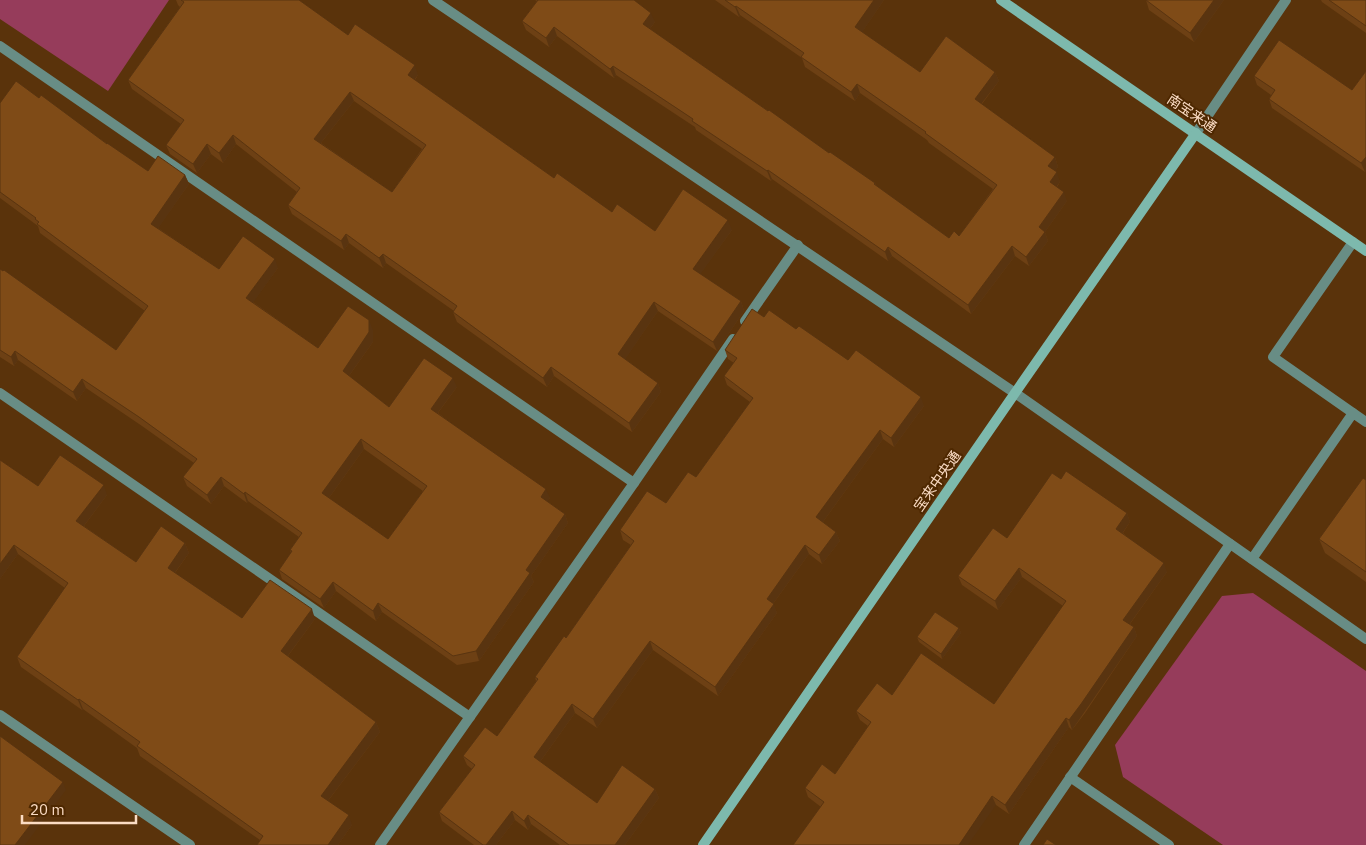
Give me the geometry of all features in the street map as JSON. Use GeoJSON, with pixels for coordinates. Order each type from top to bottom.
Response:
{"type":"FeatureCollection","features":[{"type":"Feature","properties":{"kind":"street"},"geometry":{"type":"LineString","coordinates":[[433,0],[1015,393],[1366,639]]}},
{"type":"Feature","properties":{"kind":"street","name":"南宝来通"},"geometry":{"type":"LineString","coordinates":[[1001,0],[1366,251]]}},
{"type":"Feature","properties":{"kind":"street"},"geometry":{"type":"LineString","coordinates":[[1196,133],[1286,0]]}},
{"type":"Feature","properties":{"kind":"street"},"geometry":{"type":"LineString","coordinates":[[0,46],[634,483]]}},
{"type":"Feature","properties":{"kind":"street","name":"宝来中央通"},"geometry":{"type":"LineString","coordinates":[[703,845],[1196,133]]}},
{"type":"Feature","properties":{"kind":"street"},"geometry":{"type":"LineString","coordinates":[[1353,242],[1273,358],[1366,422]]}},
{"type":"Feature","properties":{"kind":"street"},"geometry":{"type":"LineString","coordinates":[[380,845],[798,245]]}},
{"type":"Feature","properties":{"kind":"street"},"geometry":{"type":"LineString","coordinates":[[0,393],[470,717]]}},
{"type":"Feature","properties":{"kind":"street"},"geometry":{"type":"LineString","coordinates":[[1252,559],[1353,413]]}},
{"type":"Feature","properties":{"kind":"street"},"geometry":{"type":"LineString","coordinates":[[1024,845],[1230,544]]}},
{"type":"Feature","properties":{"kind":"street"},"geometry":{"type":"LineString","coordinates":[[0,715],[190,845]]}},
{"type":"Feature","properties":{"kind":"street"},"geometry":{"type":"LineString","coordinates":[[1070,777],[1169,845]]}},
{"type":"Feature","properties":{"kind":"shaded area"},"geometry":{"type":"Polygon","coordinates":[[[0,0],[169,0],[108,91],[0,19],[0,0]]]}},
{"type":"Feature","properties":{"kind":"shaded area"},"geometry":{"type":"Polygon","coordinates":[[[1253,593],[1366,671],[1366,845],[1223,845],[1123,777],[1115,745],[1222,596],[1253,593]]]}},
{"type":"Feature","properties":{"kind":"building"},"geometry":{"type":"Polygon","coordinates":[[[181,0],[299,0],[348,35],[355,24],[415,65],[408,75],[554,178],[557,173],[612,212],[617,204],[655,231],[683,189],[728,220],[693,269],[741,301],[713,342],[654,302],[618,354],[658,383],[629,423],[551,367],[543,378],[453,312],[457,306],[383,254],[379,258],[346,234],[341,241],[288,205],[300,188],[233,135],[219,153],[207,144],[193,164],[166,145],[184,120],[128,80],[184,2],[181,0]],[[350,92],[314,139],[392,192],[426,145],[350,92]]]}},
{"type":"Feature","properties":{"kind":"building"},"geometry":{"type":"Polygon","coordinates":[[[538,0],[634,0],[651,13],[643,24],[875,183],[949,238],[954,231],[959,236],[997,185],[857,84],[851,92],[801,57],[804,53],[725,0],[874,0],[855,27],[920,72],[946,36],[995,72],[975,99],[1055,157],[1048,166],[1057,172],[1050,182],[1064,192],[1039,227],[1045,232],[1026,257],[1012,246],[968,305],[888,247],[885,252],[768,170],[692,121],[693,119],[613,66],[610,69],[554,27],[546,38],[522,21],[538,0]]]}},
{"type":"Feature","properties":{"kind":"building"},"geometry":{"type":"Polygon","coordinates":[[[1146,0],[1214,0],[1190,33],[1146,0]]]}},
{"type":"Feature","properties":{"kind":"building"},"geometry":{"type":"Polygon","coordinates":[[[1329,0],[1366,0],[1366,26],[1329,0]]]}},
{"type":"Feature","properties":{"kind":"building"},"geometry":{"type":"Polygon","coordinates":[[[1279,40],[1352,90],[1366,71],[1366,157],[1361,163],[1269,99],[1275,90],[1254,76],[1279,40]]]}},
{"type":"Feature","properties":{"kind":"building"},"geometry":{"type":"Polygon","coordinates":[[[16,81],[39,98],[41,95],[107,144],[148,171],[158,156],[185,175],[151,224],[219,269],[243,236],[275,259],[246,298],[318,348],[348,306],[369,320],[369,332],[343,371],[389,407],[424,358],[453,378],[431,409],[546,489],[541,497],[565,514],[526,570],[530,573],[476,651],[453,656],[378,603],[373,611],[333,582],[320,599],[279,570],[302,533],[221,477],[207,495],[183,477],[197,459],[82,379],[73,392],[15,351],[11,357],[0,350],[0,269],[116,350],[148,306],[37,224],[39,222],[36,218],[0,192],[0,103],[16,81]],[[361,439],[322,493],[388,539],[427,486],[361,439]]]}},
{"type":"Feature","properties":{"kind":"building"},"geometry":{"type":"Polygon","coordinates":[[[752,309],[764,317],[769,310],[796,329],[799,326],[848,360],[856,350],[921,397],[891,438],[880,430],[816,517],[836,532],[819,555],[805,545],[767,599],[774,604],[715,687],[650,641],[593,719],[572,704],[534,757],[597,803],[622,765],[655,789],[615,845],[569,845],[528,815],[524,821],[512,811],[486,845],[483,845],[439,812],[475,765],[463,756],[485,727],[497,736],[538,679],[535,677],[564,636],[566,638],[634,541],[620,530],[647,491],[666,503],[688,472],[696,477],[753,398],[724,376],[737,358],[725,350],[752,309]]]}},
{"type":"Feature","properties":{"kind":"building"},"geometry":{"type":"Polygon","coordinates":[[[60,455],[104,485],[76,521],[136,562],[161,526],[185,543],[168,568],[242,618],[270,580],[312,609],[281,651],[376,722],[321,796],[349,815],[328,845],[257,845],[263,836],[137,746],[140,742],[17,657],[68,583],[14,545],[0,564],[0,460],[38,486],[60,455]]]}},
{"type":"Feature","properties":{"kind":"building"},"geometry":{"type":"Polygon","coordinates":[[[1066,471],[1127,513],[1116,529],[1164,563],[1123,620],[1134,627],[1081,704],[1069,720],[1066,718],[1005,805],[992,796],[959,845],[793,845],[824,802],[805,788],[822,764],[835,774],[871,722],[856,711],[877,683],[892,695],[921,653],[994,704],[1066,601],[1019,568],[995,601],[958,576],[993,528],[1007,538],[1052,473],[1061,479],[1066,471]]]}},
{"type":"Feature","properties":{"kind":"building"},"geometry":{"type":"Polygon","coordinates":[[[1363,478],[1366,480],[1366,572],[1319,539],[1363,478]]]}},
{"type":"Feature","properties":{"kind":"building"},"geometry":{"type":"Polygon","coordinates":[[[935,612],[959,628],[941,654],[917,637],[935,612]]]}},
{"type":"Feature","properties":{"kind":"building"},"geometry":{"type":"Polygon","coordinates":[[[0,736],[63,782],[15,845],[0,845],[0,736]]]}},
{"type":"Feature","properties":{"kind":"building"},"geometry":{"type":"Polygon","coordinates":[[[1047,839],[1056,845],[1043,845],[1047,839]]]}}]}
